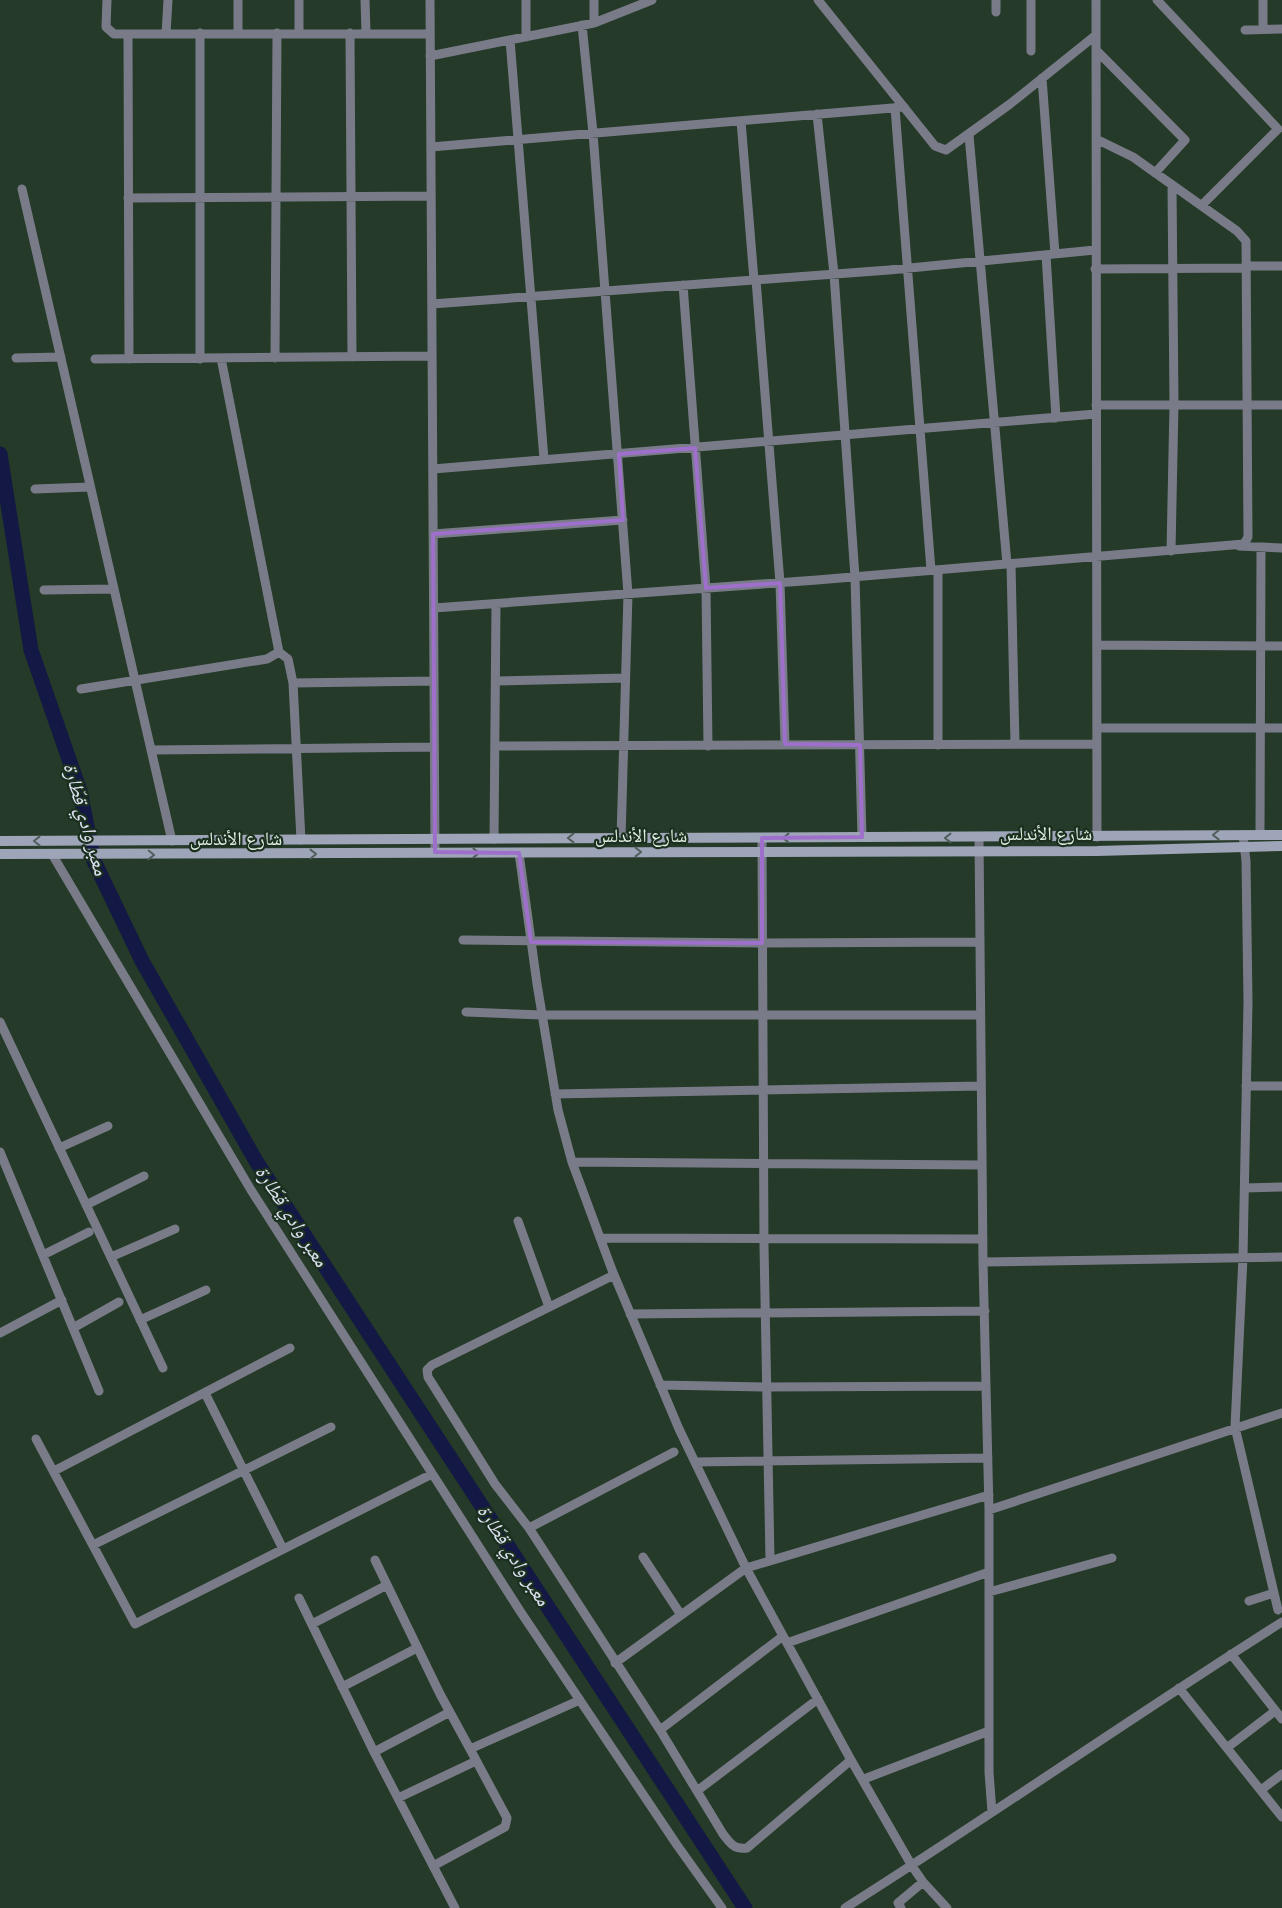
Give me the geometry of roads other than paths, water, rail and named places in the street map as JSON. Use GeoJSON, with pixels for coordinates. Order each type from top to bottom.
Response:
{"type":"FeatureCollection","features":[{"type":"Feature","properties":{"kind":"main road","name":"شارع الأندلس"},"geometry":{"type":"LineString","coordinates":[[0,841],[979,838],[1282,835]]}},
{"type":"Feature","properties":{"kind":"main road","name":"شارع الأندلس"},"geometry":{"type":"LineString","coordinates":[[0,854],[237,855],[434,852],[979,851],[1282,846]]}},
{"type":"Feature","properties":{"kind":"street"},"geometry":{"type":"LineString","coordinates":[[107,0],[106,29],[114,34],[298,32],[430,34]]}},
{"type":"Feature","properties":{"kind":"street"},"geometry":{"type":"LineString","coordinates":[[166,34],[168,0]]}},
{"type":"Feature","properties":{"kind":"street"},"geometry":{"type":"LineString","coordinates":[[238,0],[238,33]]}},
{"type":"Feature","properties":{"kind":"street"},"geometry":{"type":"LineString","coordinates":[[298,32],[299,0]]}},
{"type":"Feature","properties":{"kind":"street"},"geometry":{"type":"LineString","coordinates":[[365,0],[366,33]]}},
{"type":"Feature","properties":{"kind":"street"},"geometry":{"type":"LineString","coordinates":[[430,0],[434,852]]}},
{"type":"Feature","properties":{"kind":"street"},"geometry":{"type":"LineString","coordinates":[[526,0],[526,37]]}},
{"type":"Feature","properties":{"kind":"street"},"geometry":{"type":"LineString","coordinates":[[594,0],[594,22]]}},
{"type":"Feature","properties":{"kind":"street"},"geometry":{"type":"LineString","coordinates":[[430,56],[594,22],[652,0]]}},
{"type":"Feature","properties":{"kind":"street"},"geometry":{"type":"LineString","coordinates":[[818,0],[899,107],[935,146],[941,149],[952,148],[1096,35]]}},
{"type":"Feature","properties":{"kind":"street"},"geometry":{"type":"LineString","coordinates":[[996,0],[996,12]]}},
{"type":"Feature","properties":{"kind":"street"},"geometry":{"type":"LineString","coordinates":[[1031,51],[1032,0]]}},
{"type":"Feature","properties":{"kind":"street"},"geometry":{"type":"LineString","coordinates":[[1096,0],[1097,837]]}},
{"type":"Feature","properties":{"kind":"street"},"geometry":{"type":"LineString","coordinates":[[1158,0],[1278,129],[1202,205]]}},
{"type":"Feature","properties":{"kind":"street"},"geometry":{"type":"LineString","coordinates":[[1263,0],[1264,29]]}},
{"type":"Feature","properties":{"kind":"street"},"geometry":{"type":"LineString","coordinates":[[582,25],[606,291],[628,594],[621,838]]}},
{"type":"Feature","properties":{"kind":"street"},"geometry":{"type":"LineString","coordinates":[[1245,30],[1282,29]]}},
{"type":"Feature","properties":{"kind":"street"},"geometry":{"type":"LineString","coordinates":[[200,33],[200,359]]}},
{"type":"Feature","properties":{"kind":"street"},"geometry":{"type":"LineString","coordinates":[[275,358],[277,33]]}},
{"type":"Feature","properties":{"kind":"street"},"geometry":{"type":"LineString","coordinates":[[350,33],[352,357]]}},
{"type":"Feature","properties":{"kind":"street"},"geometry":{"type":"LineString","coordinates":[[128,34],[129,359]]}},
{"type":"Feature","properties":{"kind":"street"},"geometry":{"type":"LineString","coordinates":[[510,40],[544,459]]}},
{"type":"Feature","properties":{"kind":"street"},"geometry":{"type":"LineString","coordinates":[[1096,50],[1185,140],[1155,173]]}},
{"type":"Feature","properties":{"kind":"street"},"geometry":{"type":"LineString","coordinates":[[1042,78],[1051,254],[1056,418]]}},
{"type":"Feature","properties":{"kind":"street"},"geometry":{"type":"LineString","coordinates":[[430,147],[899,107]]}},
{"type":"Feature","properties":{"kind":"street"},"geometry":{"type":"LineString","coordinates":[[899,107],[907,268],[919,430],[934,570],[938,745]]}},
{"type":"Feature","properties":{"kind":"street"},"geometry":{"type":"LineString","coordinates":[[817,114],[834,274],[855,577],[862,838]]}},
{"type":"Feature","properties":{"kind":"street"},"geometry":{"type":"LineString","coordinates":[[741,121],[780,583],[785,744]]}},
{"type":"Feature","properties":{"kind":"street"},"geometry":{"type":"LineString","coordinates":[[969,135],[1009,564],[1015,744]]}},
{"type":"Feature","properties":{"kind":"street"},"geometry":{"type":"LineString","coordinates":[[1096,139],[1133,157],[1244,237],[1246,267],[1248,537],[1247,541],[1239,546]]}},
{"type":"Feature","properties":{"kind":"street"},"geometry":{"type":"LineString","coordinates":[[1170,551],[1174,404],[1172,185]]}},
{"type":"Feature","properties":{"kind":"street"},"geometry":{"type":"LineString","coordinates":[[22,189],[172,841]]}},
{"type":"Feature","properties":{"kind":"street"},"geometry":{"type":"LineString","coordinates":[[128,198],[431,196]]}},
{"type":"Feature","properties":{"kind":"street"},"geometry":{"type":"LineString","coordinates":[[432,304],[834,274],[1095,250]]}},
{"type":"Feature","properties":{"kind":"street"},"geometry":{"type":"LineString","coordinates":[[1095,269],[1174,270],[1282,266]]}},
{"type":"Feature","properties":{"kind":"street"},"geometry":{"type":"LineString","coordinates":[[683,285],[706,588],[708,746]]}},
{"type":"Feature","properties":{"kind":"street"},"geometry":{"type":"LineString","coordinates":[[95,360],[432,356]]}},
{"type":"Feature","properties":{"kind":"street"},"geometry":{"type":"LineString","coordinates":[[16,358],[61,357]]}},
{"type":"Feature","properties":{"kind":"street"},"geometry":{"type":"LineString","coordinates":[[221,358],[279,652],[288,659],[293,683],[301,840]]}},
{"type":"Feature","properties":{"kind":"street"},"geometry":{"type":"LineString","coordinates":[[433,469],[1056,418],[1096,409],[1174,404],[1282,405]]}},
{"type":"Feature","properties":{"kind":"street"},"geometry":{"type":"LineString","coordinates":[[35,489],[90,487]]}},
{"type":"Feature","properties":{"kind":"street"},"geometry":{"type":"LineString","coordinates":[[433,534],[623,520]]}},
{"type":"Feature","properties":{"kind":"street"},"geometry":{"type":"LineString","coordinates":[[434,608],[780,583],[1097,556],[1239,546],[1282,548]]}},
{"type":"Feature","properties":{"kind":"street"},"geometry":{"type":"LineString","coordinates":[[1260,834],[1261,547]]}},
{"type":"Feature","properties":{"kind":"street"},"geometry":{"type":"LineString","coordinates":[[44,590],[114,590]]}},
{"type":"Feature","properties":{"kind":"street"},"geometry":{"type":"LineString","coordinates":[[494,839],[496,604]]}},
{"type":"Feature","properties":{"kind":"street"},"geometry":{"type":"LineString","coordinates":[[1097,645],[1282,646]]}},
{"type":"Feature","properties":{"kind":"street"},"geometry":{"type":"LineString","coordinates":[[81,689],[267,659],[279,652]]}},
{"type":"Feature","properties":{"kind":"street"},"geometry":{"type":"LineString","coordinates":[[496,681],[625,678]]}},
{"type":"Feature","properties":{"kind":"street"},"geometry":{"type":"LineString","coordinates":[[293,683],[434,681]]}},
{"type":"Feature","properties":{"kind":"street"},"geometry":{"type":"LineString","coordinates":[[1097,728],[1282,728]]}},
{"type":"Feature","properties":{"kind":"street"},"geometry":{"type":"LineString","coordinates":[[495,746],[1097,744]]}},
{"type":"Feature","properties":{"kind":"street"},"geometry":{"type":"LineString","coordinates":[[151,750],[434,747]]}},
{"type":"Feature","properties":{"kind":"street"},"geometry":{"type":"LineString","coordinates":[[1242,834],[1248,1002],[1243,1257],[1235,1427],[1278,1610]]}},
{"type":"Feature","properties":{"kind":"street"},"geometry":{"type":"LineString","coordinates":[[762,838],[764,1237],[770,1560]]}},
{"type":"Feature","properties":{"kind":"street"},"geometry":{"type":"LineString","coordinates":[[979,838],[983,1239],[989,1495],[989,1731],[992,1812]]}},
{"type":"Feature","properties":{"kind":"street"},"geometry":{"type":"LineString","coordinates":[[519,852],[555,1094],[572,1162],[614,1275],[660,1385],[746,1568],[851,1760],[864,1778],[912,1866],[923,1882],[947,1908]]}},
{"type":"Feature","properties":{"kind":"street"},"geometry":{"type":"LineString","coordinates":[[52,854],[250,1190],[580,1700],[722,1908]]}},
{"type":"Feature","properties":{"kind":"street"},"geometry":{"type":"LineString","coordinates":[[463,940],[762,943],[980,942]]}},
{"type":"Feature","properties":{"kind":"street"},"geometry":{"type":"LineString","coordinates":[[466,1012],[543,1015],[980,1016]]}},
{"type":"Feature","properties":{"kind":"street"},"geometry":{"type":"LineString","coordinates":[[0,1022],[163,1368]]}},
{"type":"Feature","properties":{"kind":"street"},"geometry":{"type":"LineString","coordinates":[[555,1094],[981,1086]]}},
{"type":"Feature","properties":{"kind":"street"},"geometry":{"type":"LineString","coordinates":[[1246,1086],[1282,1086]]}},
{"type":"Feature","properties":{"kind":"street"},"geometry":{"type":"LineString","coordinates":[[59,1148],[108,1126]]}},
{"type":"Feature","properties":{"kind":"street"},"geometry":{"type":"LineString","coordinates":[[0,1152],[100,1390]]}},
{"type":"Feature","properties":{"kind":"street"},"geometry":{"type":"LineString","coordinates":[[572,1162],[982,1165]]}},
{"type":"Feature","properties":{"kind":"street"},"geometry":{"type":"LineString","coordinates":[[86,1205],[144,1176]]}},
{"type":"Feature","properties":{"kind":"street"},"geometry":{"type":"LineString","coordinates":[[1245,1188],[1282,1187]]}},
{"type":"Feature","properties":{"kind":"street"},"geometry":{"type":"LineString","coordinates":[[518,1221],[549,1307]]}},
{"type":"Feature","properties":{"kind":"street"},"geometry":{"type":"LineString","coordinates":[[111,1257],[175,1229]]}},
{"type":"Feature","properties":{"kind":"street"},"geometry":{"type":"LineString","coordinates":[[43,1255],[89,1232]]}},
{"type":"Feature","properties":{"kind":"street"},"geometry":{"type":"LineString","coordinates":[[600,1238],[983,1239]]}},
{"type":"Feature","properties":{"kind":"street"},"geometry":{"type":"LineString","coordinates":[[984,1262],[1282,1257]]}},
{"type":"Feature","properties":{"kind":"street"},"geometry":{"type":"LineString","coordinates":[[614,1275],[432,1365],[427,1370],[428,1377],[495,1484],[529,1528],[660,1730],[732,1846],[740,1849],[747,1848],[851,1760]]}},
{"type":"Feature","properties":{"kind":"street"},"geometry":{"type":"LineString","coordinates":[[140,1320],[206,1290]]}},
{"type":"Feature","properties":{"kind":"street"},"geometry":{"type":"LineString","coordinates":[[0,1333],[62,1300]]}},
{"type":"Feature","properties":{"kind":"street"},"geometry":{"type":"LineString","coordinates":[[74,1328],[119,1302]]}},
{"type":"Feature","properties":{"kind":"street"},"geometry":{"type":"LineString","coordinates":[[630,1314],[985,1312]]}},
{"type":"Feature","properties":{"kind":"street"},"geometry":{"type":"LineString","coordinates":[[54,1471],[290,1348]]}},
{"type":"Feature","properties":{"kind":"street"},"geometry":{"type":"LineString","coordinates":[[660,1385],[767,1387],[986,1386]]}},
{"type":"Feature","properties":{"kind":"street"},"geometry":{"type":"LineString","coordinates":[[205,1393],[283,1549]]}},
{"type":"Feature","properties":{"kind":"street"},"geometry":{"type":"LineString","coordinates":[[989,1510],[1282,1413]]}},
{"type":"Feature","properties":{"kind":"street"},"geometry":{"type":"LineString","coordinates":[[93,1545],[331,1427]]}},
{"type":"Feature","properties":{"kind":"street"},"geometry":{"type":"LineString","coordinates":[[36,1439],[135,1624],[432,1474]]}},
{"type":"Feature","properties":{"kind":"street"},"geometry":{"type":"LineString","coordinates":[[529,1528],[674,1452]]}},
{"type":"Feature","properties":{"kind":"street"},"geometry":{"type":"LineString","coordinates":[[695,1462],[988,1458]]}},
{"type":"Feature","properties":{"kind":"street"},"geometry":{"type":"LineString","coordinates":[[615,1663],[746,1568],[989,1495]]}},
{"type":"Feature","properties":{"kind":"street"},"geometry":{"type":"LineString","coordinates":[[643,1557],[680,1615]]}},
{"type":"Feature","properties":{"kind":"street"},"geometry":{"type":"LineString","coordinates":[[989,1592],[1112,1558]]}},
{"type":"Feature","properties":{"kind":"street"},"geometry":{"type":"LineString","coordinates":[[375,1560],[450,1712],[507,1818],[508,1824],[505,1828],[434,1866]]}},
{"type":"Feature","properties":{"kind":"street"},"geometry":{"type":"LineString","coordinates":[[660,1730],[785,1639],[989,1572]]}},
{"type":"Feature","properties":{"kind":"street"},"geometry":{"type":"LineString","coordinates":[[312,1624],[387,1585]]}},
{"type":"Feature","properties":{"kind":"street"},"geometry":{"type":"LineString","coordinates":[[1249,1601],[1274,1593]]}},
{"type":"Feature","properties":{"kind":"street"},"geometry":{"type":"LineString","coordinates":[[299,1598],[374,1752],[455,1908]]}},
{"type":"Feature","properties":{"kind":"street"},"geometry":{"type":"LineString","coordinates":[[845,1908],[912,1866],[1179,1688],[1282,1622]]}},
{"type":"Feature","properties":{"kind":"street"},"geometry":{"type":"LineString","coordinates":[[342,1687],[418,1648]]}},
{"type":"Feature","properties":{"kind":"street"},"geometry":{"type":"LineString","coordinates":[[1231,1654],[1282,1719]]}},
{"type":"Feature","properties":{"kind":"street"},"geometry":{"type":"LineString","coordinates":[[1179,1688],[1228,1746],[1282,1817]]}},
{"type":"Feature","properties":{"kind":"street"},"geometry":{"type":"LineString","coordinates":[[697,1791],[818,1699]]}},
{"type":"Feature","properties":{"kind":"street"},"geometry":{"type":"LineString","coordinates":[[470,1749],[580,1700]]}},
{"type":"Feature","properties":{"kind":"street"},"geometry":{"type":"LineString","coordinates":[[1228,1746],[1275,1711]]}},
{"type":"Feature","properties":{"kind":"street"},"geometry":{"type":"LineString","coordinates":[[374,1752],[450,1712]]}},
{"type":"Feature","properties":{"kind":"street"},"geometry":{"type":"LineString","coordinates":[[864,1778],[989,1731]]}},
{"type":"Feature","properties":{"kind":"street"},"geometry":{"type":"LineString","coordinates":[[398,1798],[476,1761]]}},
{"type":"Feature","properties":{"kind":"street"},"geometry":{"type":"LineString","coordinates":[[1261,1790],[1282,1774]]}},
{"type":"Feature","properties":{"kind":"street"},"geometry":{"type":"LineString","coordinates":[[901,1908],[898,1903],[923,1882]]}},
{"type":"Feature","properties":{"kind":"waterway","name":"معبر وادي قطّارة"},"geometry":{"type":"LineString","coordinates":[[0,454],[31,650],[80,791],[94,861],[142,961],[256,1161],[745,1908]]}}]}
